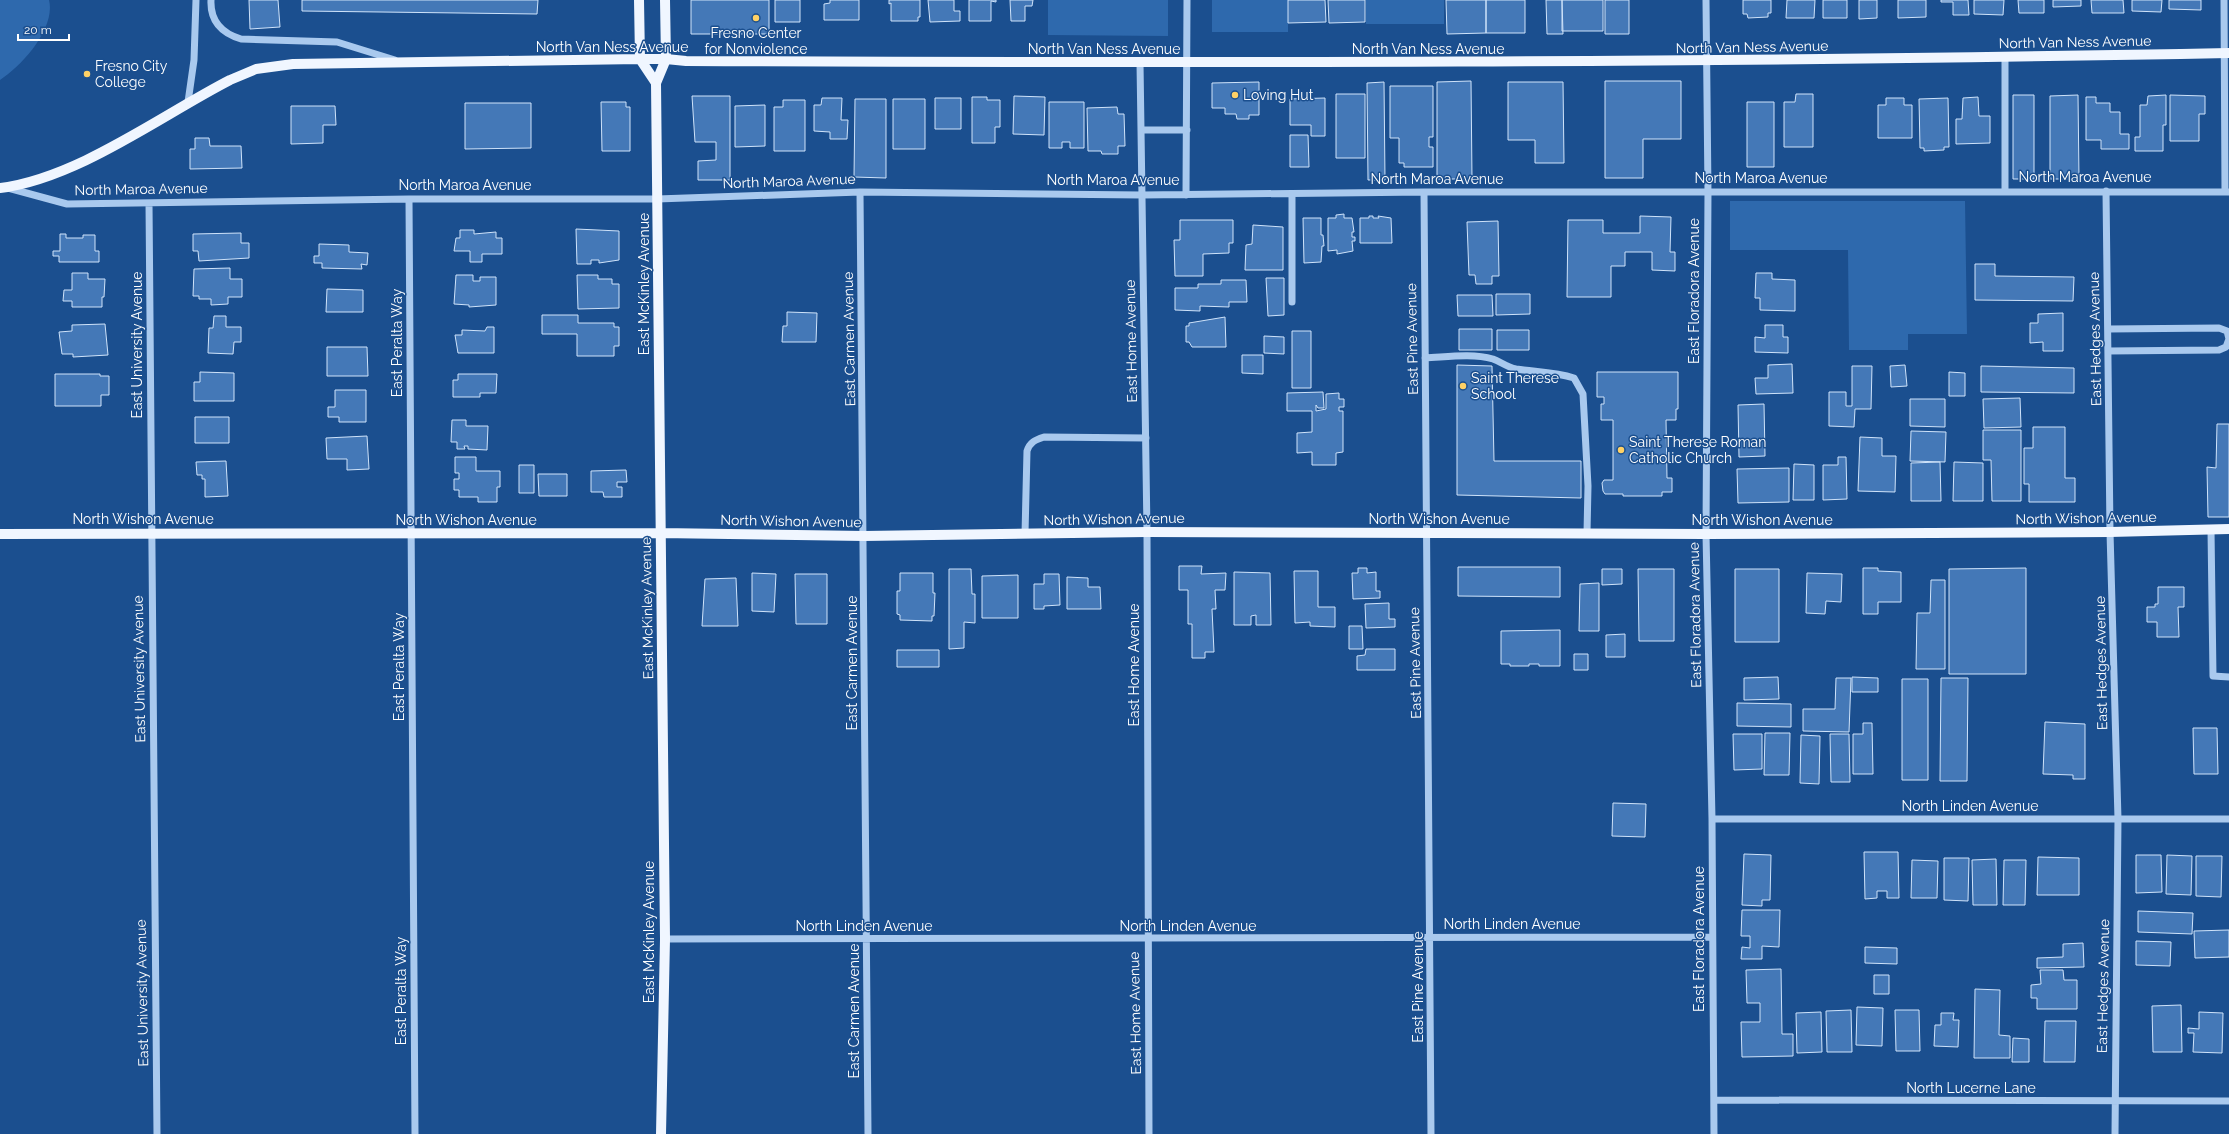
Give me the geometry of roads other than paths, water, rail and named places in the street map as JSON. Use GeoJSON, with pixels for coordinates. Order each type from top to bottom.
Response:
{"type":"FeatureCollection","features":[{"type":"Feature","properties":{"kind":"main road"},"geometry":{"type":"LineString","coordinates":[[639,0],[640,59],[656,82]]}},
{"type":"Feature","properties":{"kind":"main road","name":"East McKinley Avenue"},"geometry":{"type":"LineString","coordinates":[[660,1134],[665,939],[656,82],[666,59],[666,0]]}},
{"type":"Feature","properties":{"kind":"main road","name":"North Van Ness Avenue"},"geometry":{"type":"LineString","coordinates":[[3,188],[50,175],[86,160],[230,80],[256,69],[293,64],[640,59],[686,61],[1187,64],[1707,62],[2226,53]]}},
{"type":"Feature","properties":{"kind":"main road","name":"North Wishon Avenue"},"geometry":{"type":"LineString","coordinates":[[0,534],[660,533],[864,536],[1147,532],[1706,534],[2110,532],[2229,529]]}},
{"type":"Feature","properties":{"kind":"street"},"geometry":{"type":"LineString","coordinates":[[188,102],[194,60],[196,0]]}},
{"type":"Feature","properties":{"kind":"street"},"geometry":{"type":"LineString","coordinates":[[211,0],[216,24],[228,35],[234,37],[241,39],[337,42],[403,63]]}},
{"type":"Feature","properties":{"kind":"street"},"geometry":{"type":"LineString","coordinates":[[1186,195],[1187,0]]}},
{"type":"Feature","properties":{"kind":"street","name":"East Floradora Avenue"},"geometry":{"type":"LineString","coordinates":[[1706,0],[1708,192],[1706,534],[1712,819],[1714,1134]]}},
{"type":"Feature","properties":{"kind":"street"},"geometry":{"type":"LineString","coordinates":[[2224,0],[2227,192]]}},
{"type":"Feature","properties":{"kind":"street"},"geometry":{"type":"LineString","coordinates":[[2005,58],[2005,191]]}},
{"type":"Feature","properties":{"kind":"street","name":"East Home Avenue"},"geometry":{"type":"LineString","coordinates":[[1140,63],[1147,532],[1147,939],[1149,1134]]}},
{"type":"Feature","properties":{"kind":"street"},"geometry":{"type":"LineString","coordinates":[[1141,130],[1187,130]]}},
{"type":"Feature","properties":{"kind":"street","name":"North Maroa Avenue"},"geometry":{"type":"LineString","coordinates":[[3,188],[67,204],[409,199],[657,199],[860,192],[1142,196],[1424,192],[2227,192]]}},
{"type":"Feature","properties":{"kind":"street","name":"East Hedges Avenue"},"geometry":{"type":"LineString","coordinates":[[2106,191],[2110,532],[2118,819],[2114,1102],[2115,1134]]}},
{"type":"Feature","properties":{"kind":"street","name":"East Carmen Avenue"},"geometry":{"type":"LineString","coordinates":[[860,192],[868,1134]]}},
{"type":"Feature","properties":{"kind":"street","name":"East Pine Avenue"},"geometry":{"type":"LineString","coordinates":[[1424,192],[1431,937],[1431,1134]]}},
{"type":"Feature","properties":{"kind":"street"},"geometry":{"type":"LineString","coordinates":[[1292,194],[1292,302]]}},
{"type":"Feature","properties":{"kind":"street","name":"East Peralta Way"},"geometry":{"type":"LineString","coordinates":[[409,199],[415,1134]]}},
{"type":"Feature","properties":{"kind":"street","name":"East University Avenue"},"geometry":{"type":"LineString","coordinates":[[149,203],[157,1134]]}},
{"type":"Feature","properties":{"kind":"street"},"geometry":{"type":"LineString","coordinates":[[2108,329],[2219,328],[2227,331],[2229,339],[2226,347],[2219,350],[2108,351]]}},
{"type":"Feature","properties":{"kind":"street"},"geometry":{"type":"LineString","coordinates":[[1425,358],[1475,356],[1494,360],[1505,366],[1516,369],[1554,372],[1574,378],[1583,394],[1588,486],[1588,533]]}},
{"type":"Feature","properties":{"kind":"street"},"geometry":{"type":"LineString","coordinates":[[1025,534],[1027,451],[1028,446],[1034,440],[1044,437],[1146,438]]}},
{"type":"Feature","properties":{"kind":"street"},"geometry":{"type":"LineString","coordinates":[[2211,530],[2213,676],[2229,677]]}},
{"type":"Feature","properties":{"kind":"street","name":"North Linden Avenue"},"geometry":{"type":"LineString","coordinates":[[1712,819],[2229,819]]}},
{"type":"Feature","properties":{"kind":"street","name":"North Linden Avenue"},"geometry":{"type":"LineString","coordinates":[[665,939],[1712,937]]}},
{"type":"Feature","properties":{"kind":"street","name":"North Lucerne Lane"},"geometry":{"type":"LineString","coordinates":[[1714,1100],[2114,1102],[2229,1101]]}},
{"type":"Feature","properties":{"kind":"place","name":"Fresno Center for Nonviolence"},"geometry":{"type":"Point","coordinates":[756,18]}},
{"type":"Feature","properties":{"kind":"place","name":"Fresno City College"},"geometry":{"type":"Point","coordinates":[87,74]}},
{"type":"Feature","properties":{"kind":"place","name":"Loving Hut"},"geometry":{"type":"Point","coordinates":[1235,95]}},
{"type":"Feature","properties":{"kind":"place","name":"Saint Therese School"},"geometry":{"type":"Point","coordinates":[1463,386]}},
{"type":"Feature","properties":{"kind":"place","name":"Saint Therese Roman Catholic Church"},"geometry":{"type":"Point","coordinates":[1621,450]}}]}
